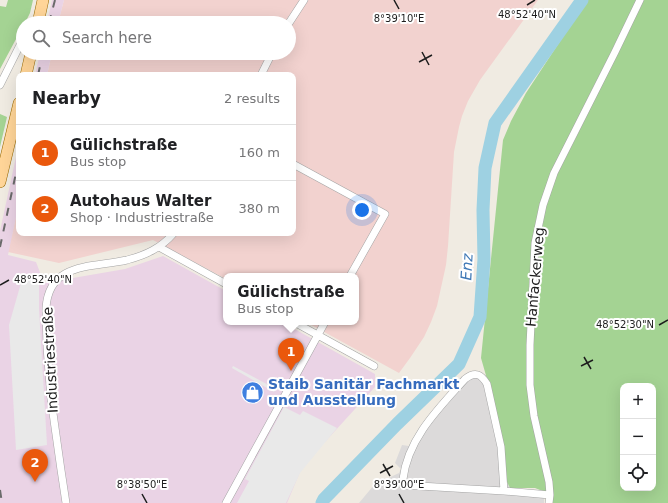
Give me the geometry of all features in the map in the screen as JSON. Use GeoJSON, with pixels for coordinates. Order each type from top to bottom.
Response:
{"type":"FeatureCollection","features":[{"type":"Feature","properties":{"kind":"main road"},"geometry":{"type":"LineString","coordinates":[[40,16],[42,5]]}},
{"type":"Feature","properties":{"kind":"main road"},"geometry":{"type":"LineString","coordinates":[[27,72],[29,60]]}},
{"type":"Feature","properties":{"kind":"main road"},"geometry":{"type":"LineString","coordinates":[[0,182],[16,115]]}},
{"type":"Feature","properties":{"kind":"street"},"geometry":{"type":"LineString","coordinates":[[294,16],[304,0]]}},
{"type":"Feature","properties":{"kind":"street","name":"Hanfackerweg"},"geometry":{"type":"LineString","coordinates":[[549,503],[550,495],[547,476],[534,416],[530,385],[530,338],[535,243],[543,205],[554,173],[640,0]]}},
{"type":"Feature","properties":{"kind":"street"},"geometry":{"type":"LineString","coordinates":[[36,16],[42,5]]}},
{"type":"Feature","properties":{"kind":"street"},"geometry":{"type":"LineString","coordinates":[[0,85],[16,55]]}},
{"type":"Feature","properties":{"kind":"street"},"geometry":{"type":"LineString","coordinates":[[262,72],[268,60]]}},
{"type":"Feature","properties":{"kind":"street"},"geometry":{"type":"LineString","coordinates":[[296,166],[385,214],[352,273]]}},
{"type":"Feature","properties":{"kind":"street","name":"Industriestraße"},"geometry":{"type":"LineString","coordinates":[[66,503],[49,380],[46,308],[50,290],[60,277],[68,272],[128,260],[151,252],[171,236]]}},
{"type":"Feature","properties":{"kind":"street"},"geometry":{"type":"LineString","coordinates":[[159,247],[223,282]]}},
{"type":"Feature","properties":{"kind":"street"},"geometry":{"type":"LineString","coordinates":[[299,325],[374,366]]}},
{"type":"Feature","properties":{"kind":"street"},"geometry":{"type":"LineString","coordinates":[[226,503],[323,325]]}},
{"type":"Feature","properties":{"kind":"street"},"geometry":{"type":"LineString","coordinates":[[504,491],[501,447],[487,384],[483,377],[476,374],[470,375],[426,424],[419,435],[408,457],[403,482],[504,491],[550,495]]}},
{"type":"Feature","properties":{"kind":"shaded area"},"geometry":{"type":"Polygon","coordinates":[[[52,0],[64,0],[60,16],[49,16],[52,0]]]}},
{"type":"Feature","properties":{"kind":"shaded area"},"geometry":{"type":"Polygon","coordinates":[[[64,0],[538,0],[480,80],[468,101],[462,116],[454,152],[446,265],[437,306],[424,337],[399,373],[311,325],[359,325],[359,273],[223,273],[223,277],[153,240],[59,263],[8,252],[16,216],[16,236],[296,236],[296,72],[48,72],[50,60],[296,60],[296,16],[60,16],[64,0]]]}},
{"type":"Feature","properties":{"kind":"shaded area"},"geometry":{"type":"Polygon","coordinates":[[[38,60],[50,60],[48,72],[36,72],[38,60]]]}},
{"type":"Feature","properties":{"kind":"shaded area"},"geometry":{"type":"Polygon","coordinates":[[[16,157],[16,217],[8,255],[36,262],[44,283],[125,269],[163,256],[223,289],[223,325],[287,325],[375,374],[375,387],[314,454],[300,472],[287,503],[0,503],[0,231],[16,157]]]}},
{"type":"Feature","properties":{"kind":"shaded area"},"geometry":{"type":"Polygon","coordinates":[[[39,274],[39,309],[47,445],[16,450],[9,325],[23,276],[39,274]]]}},
{"type":"Feature","properties":{"kind":"shaded area"},"geometry":{"type":"Polygon","coordinates":[[[233,366],[276,389],[274,392],[232,368],[233,366]]]}},
{"type":"Feature","properties":{"kind":"shaded area"},"geometry":{"type":"Polygon","coordinates":[[[482,373],[506,480],[510,488],[510,494],[544,497],[544,503],[359,503],[374,485],[399,473],[401,469],[395,463],[402,445],[409,446],[418,430],[459,381],[482,373]]]}},
{"type":"Feature","properties":{"kind":"shaded area"},"geometry":{"type":"Polygon","coordinates":[[[284,407],[300,415],[303,411],[337,428],[300,473],[286,503],[237,503],[249,481],[245,479],[284,407]]]}},
{"type":"Feature","properties":{"kind":"green space"},"geometry":{"type":"Polygon","coordinates":[[[8,0],[33,0],[28,16],[16,16],[16,39],[0,69],[0,6],[6,7],[8,0]]]}},
{"type":"Feature","properties":{"kind":"green space"},"geometry":{"type":"Polygon","coordinates":[[[587,0],[668,0],[668,503],[550,503],[550,494],[535,488],[510,488],[506,480],[487,379],[481,358],[503,140],[526,93],[587,0]]]}},
{"type":"Feature","properties":{"kind":"green space"},"geometry":{"type":"Polygon","coordinates":[[[0,114],[7,117],[0,147],[0,114]]]}},
{"type":"Feature","properties":{"kind":"waterway","name":"Enz"},"geometry":{"type":"LineString","coordinates":[[322,503],[324,499],[397,424],[459,364],[480,317],[484,259],[483,210],[485,168],[495,123],[582,0]]}},
{"type":"Feature","properties":{"kind":"railway"},"geometry":{"type":"LineString","coordinates":[[51,16],[55,0]]}},
{"type":"Feature","properties":{"kind":"railway"},"geometry":{"type":"LineString","coordinates":[[39,72],[41,60]]}},
{"type":"Feature","properties":{"kind":"railway"},"geometry":{"type":"LineString","coordinates":[[0,247],[16,173]]}},
{"type":"Feature","properties":{"kind":"railway"},"geometry":{"type":"LineString","coordinates":[[0,490],[2,503]]}},
{"type":"Feature","properties":{"kind":"place","name":"Gülichstraße"},"geometry":{"type":"Point","coordinates":[291,371]}},
{"type":"Feature","properties":{"kind":"place","name":"Staib Sanitär Fachmarkt und Ausstellung"},"geometry":{"type":"Point","coordinates":[253,392]}},
{"type":"Feature","properties":{"kind":"place","name":"Autohaus Walter"},"geometry":{"type":"Point","coordinates":[35,482]}}]}
